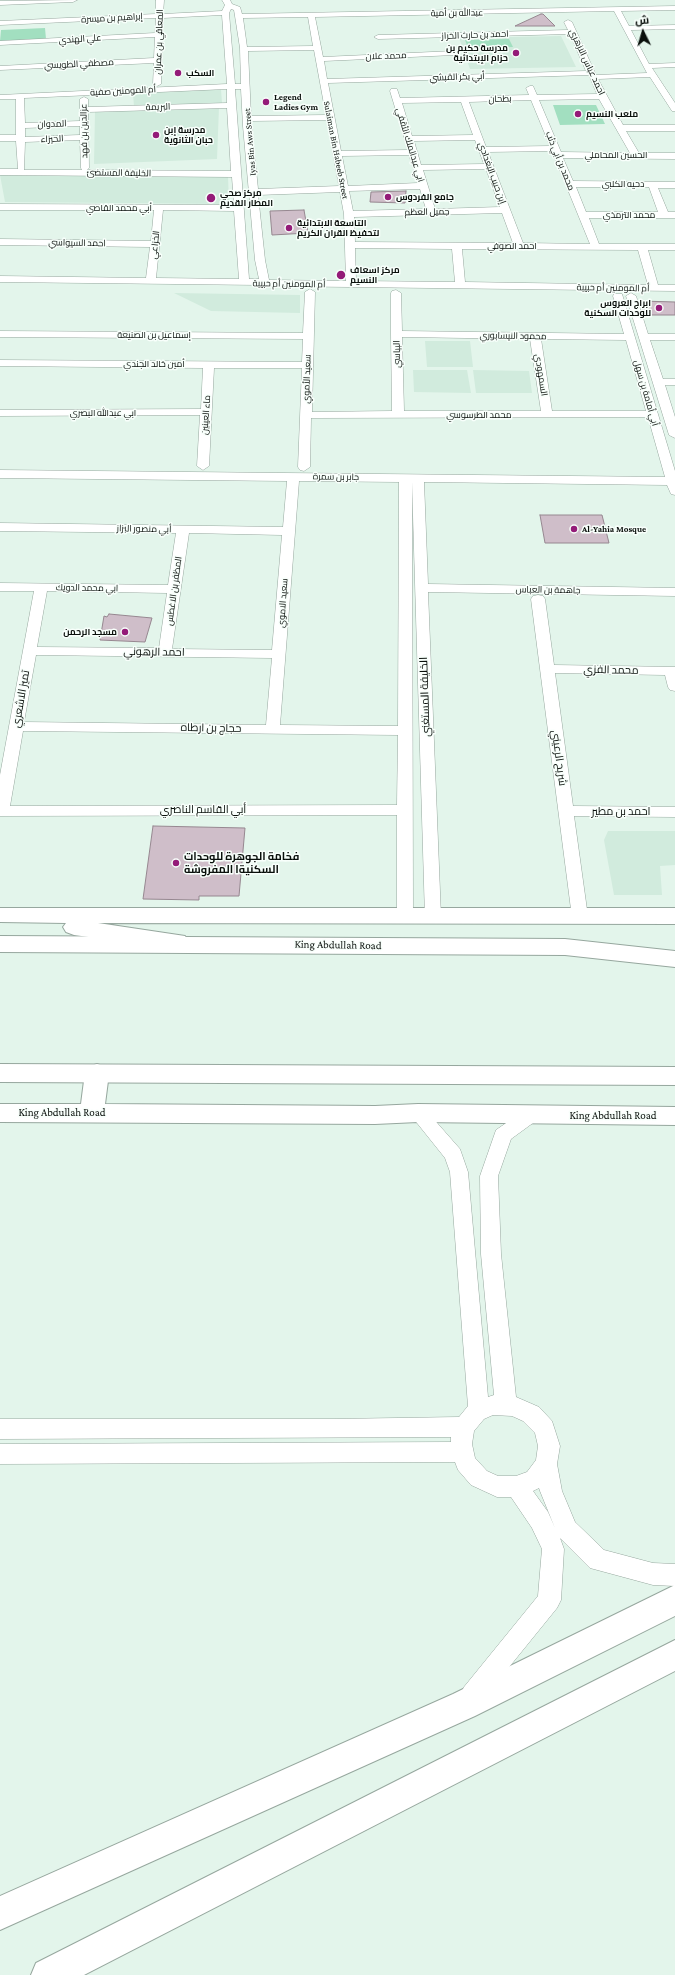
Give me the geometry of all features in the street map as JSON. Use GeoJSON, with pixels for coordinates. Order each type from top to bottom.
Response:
{"type":"FeatureCollection","features":[{"type":"Feature","properties":{"kind":"main road"},"geometry":{"type":"LineString","coordinates":[[0,916],[675,916]]}},
{"type":"Feature","properties":{"kind":"main road"},"geometry":{"type":"LineString","coordinates":[[0,916],[202,944]]}},
{"type":"Feature","properties":{"kind":"main road","name":"King Abdullah Road"},"geometry":{"type":"LineString","coordinates":[[0,944],[565,947],[675,959]]}},
{"type":"Feature","properties":{"kind":"main road"},"geometry":{"type":"LineString","coordinates":[[565,947],[675,954]]}},
{"type":"Feature","properties":{"kind":"main road"},"geometry":{"type":"LineString","coordinates":[[0,1073],[675,1076]]}},
{"type":"Feature","properties":{"kind":"main road"},"geometry":{"type":"LineString","coordinates":[[92,1112],[97,1073]]}},
{"type":"Feature","properties":{"kind":"main road","name":"King Abdullah Road"},"geometry":{"type":"LineString","coordinates":[[0,1113],[92,1112],[375,1115],[418,1113],[675,1116]]}},
{"type":"Feature","properties":{"kind":"main road"},"geometry":{"type":"LineString","coordinates":[[3,1909],[464,1705],[675,1600]]}},
{"type":"Feature","properties":{"kind":"main road"},"geometry":{"type":"LineString","coordinates":[[48,1975],[675,1655]]}},
{"type":"Feature","properties":{"kind":"street"},"geometry":{"type":"LineString","coordinates":[[0,2],[73,0]]}},
{"type":"Feature","properties":{"kind":"street","name":"المعاقي بن عمران"},"geometry":{"type":"LineString","coordinates":[[157,84],[160,0]]}},
{"type":"Feature","properties":{"kind":"street"},"geometry":{"type":"LineString","coordinates":[[518,0],[524,11]]}},
{"type":"Feature","properties":{"kind":"street"},"geometry":{"type":"LineString","coordinates":[[669,0],[674,8]]}},
{"type":"Feature","properties":{"kind":"street"},"geometry":{"type":"LineString","coordinates":[[226,6],[237,9],[239,16]]}},
{"type":"Feature","properties":{"kind":"street","name":"إبراهيم بن ميسرة"},"geometry":{"type":"LineString","coordinates":[[0,23],[160,15],[226,6]]}},
{"type":"Feature","properties":{"kind":"street","name":"Iyas Bin Aws Street"},"geometry":{"type":"LineString","coordinates":[[226,6],[232,83],[231,105],[244,283]]}},
{"type":"Feature","properties":{"kind":"street","name":"عبدالله بن أمية"},"geometry":{"type":"LineString","coordinates":[[239,16],[372,17],[384,11],[507,23],[524,11],[674,8]]}},
{"type":"Feature","properties":{"kind":"street"},"geometry":{"type":"LineString","coordinates":[[616,9],[647,66],[653,75],[664,86],[675,109]]}},
{"type":"Feature","properties":{"kind":"street","name":"احمد عباس الازهري"},"geometry":{"type":"LineString","coordinates":[[563,10],[602,96],[636,155]]}},
{"type":"Feature","properties":{"kind":"street","name":"Iyas Bin Aws Street"},"geometry":{"type":"LineString","coordinates":[[239,16],[260,260],[265,284]]}},
{"type":"Feature","properties":{"kind":"street","name":"Sulaiman Bin Habeeb Street"},"geometry":{"type":"LineString","coordinates":[[312,16],[348,214],[351,285]]}},
{"type":"Feature","properties":{"kind":"street","name":"احمد بن حارث الخراز"},"geometry":{"type":"LineString","coordinates":[[380,44],[451,47],[507,23],[572,32]]}},
{"type":"Feature","properties":{"kind":"street"},"geometry":{"type":"LineString","coordinates":[[627,28],[675,27]]}},
{"type":"Feature","properties":{"kind":"street","name":"علي الهندي"},"geometry":{"type":"LineString","coordinates":[[0,43],[31,45],[159,35]]}},
{"type":"Feature","properties":{"kind":"street","name":"محمد علان"},"geometry":{"type":"LineString","coordinates":[[319,59],[380,44],[451,47]]}},
{"type":"Feature","properties":{"kind":"street"},"geometry":{"type":"LineString","coordinates":[[243,49],[317,48]]}},
{"type":"Feature","properties":{"kind":"street","name":"مصطفي الطويسي"},"geometry":{"type":"LineString","coordinates":[[0,68],[30,63],[92,60],[158,60]]}},
{"type":"Feature","properties":{"kind":"street"},"geometry":{"type":"LineString","coordinates":[[647,66],[675,65]]}},
{"type":"Feature","properties":{"kind":"street","name":"أبي بكر القبشي"},"geometry":{"type":"LineString","coordinates":[[324,81],[390,79],[464,74],[653,75]]}},
{"type":"Feature","properties":{"kind":"street","name":"محمد بن أبي ذئب"},"geometry":{"type":"LineString","coordinates":[[525,75],[596,247]]}},
{"type":"Feature","properties":{"kind":"street","name":"ابي عبدالملك الثقفي"},"geometry":{"type":"LineString","coordinates":[[390,79],[431,211]]}},
{"type":"Feature","properties":{"kind":"street","name":"أم المومنين صفية"},"geometry":{"type":"LineString","coordinates":[[0,97],[232,83]]}},
{"type":"Feature","properties":{"kind":"street","name":"أم المومنين صفية"},"geometry":{"type":"LineString","coordinates":[[0,93],[157,84],[232,83],[246,86]]}},
{"type":"Feature","properties":{"kind":"street","name":"عزالدين بن فهد"},"geometry":{"type":"LineString","coordinates":[[83,93],[85,168]]}},
{"type":"Feature","properties":{"kind":"street"},"geometry":{"type":"LineString","coordinates":[[20,96],[21,168]]}},
{"type":"Feature","properties":{"kind":"street","name":"بطحان"},"geometry":{"type":"LineString","coordinates":[[397,101],[602,96]]}},
{"type":"Feature","properties":{"kind":"street","name":"إبن حبيب البغدادي"},"geometry":{"type":"LineString","coordinates":[[464,100],[519,246]]}},
{"type":"Feature","properties":{"kind":"street","name":"البريمة"},"geometry":{"type":"LineString","coordinates":[[84,110],[231,105]]}},
{"type":"Feature","properties":{"kind":"street"},"geometry":{"type":"LineString","coordinates":[[247,119],[330,117]]}},
{"type":"Feature","properties":{"kind":"street","name":"المدوان"},"geometry":{"type":"LineString","coordinates":[[20,126],[84,123]]}},
{"type":"Feature","properties":{"kind":"street"},"geometry":{"type":"LineString","coordinates":[[621,128],[675,128]]}},
{"type":"Feature","properties":{"kind":"street","name":"الحيزاء"},"geometry":{"type":"LineString","coordinates":[[0,138],[20,139],[84,137]]}},
{"type":"Feature","properties":{"kind":"street"},"geometry":{"type":"LineString","coordinates":[[409,139],[479,137]]}},
{"type":"Feature","properties":{"kind":"street","name":"الحسين المحاملي"},"geometry":{"type":"LineString","coordinates":[[484,150],[556,151],[675,156]]}},
{"type":"Feature","properties":{"kind":"street"},"geometry":{"type":"LineString","coordinates":[[337,154],[413,152]]}},
{"type":"Feature","properties":{"kind":"street"},"geometry":{"type":"LineString","coordinates":[[418,168],[490,166]]}},
{"type":"Feature","properties":{"kind":"street","name":"الخليفة المستضئ"},"geometry":{"type":"LineString","coordinates":[[0,168],[85,168],[237,172]]}},
{"type":"Feature","properties":{"kind":"street","name":"الخليفة المستضئ"},"geometry":{"type":"LineString","coordinates":[[0,172],[237,172]]}},
{"type":"Feature","properties":{"kind":"street","name":"دحيه الكلبي"},"geometry":{"type":"LineString","coordinates":[[570,184],[675,185]]}},
{"type":"Feature","properties":{"kind":"street"},"geometry":{"type":"LineString","coordinates":[[653,185],[664,215]]}},
{"type":"Feature","properties":{"kind":"street"},"geometry":{"type":"LineString","coordinates":[[254,192],[423,186]]}},
{"type":"Feature","properties":{"kind":"street","name":"أبي محمد القاصي"},"geometry":{"type":"LineString","coordinates":[[0,207],[238,208]]}},
{"type":"Feature","properties":{"kind":"street","name":"الخزاعي"},"geometry":{"type":"LineString","coordinates":[[151,282],[159,208]]}},
{"type":"Feature","properties":{"kind":"street","name":"جميل العظم"},"geometry":{"type":"LineString","coordinates":[[348,214],[506,210]]}},
{"type":"Feature","properties":{"kind":"street","name":"محمد الترمذي"},"geometry":{"type":"LineString","coordinates":[[583,215],[675,215]]}},
{"type":"Feature","properties":{"kind":"street","name":"احمد السيواسي"},"geometry":{"type":"LineString","coordinates":[[0,242],[155,244]]}},
{"type":"Feature","properties":{"kind":"street","name":"احمد الصوفي"},"geometry":{"type":"LineString","coordinates":[[350,245],[675,247]]}},
{"type":"Feature","properties":{"kind":"street"},"geometry":{"type":"LineString","coordinates":[[457,246],[460,286]]}},
{"type":"Feature","properties":{"kind":"street"},"geometry":{"type":"LineString","coordinates":[[642,247],[654,288]]}},
{"type":"Feature","properties":{"kind":"street","name":"أم المومنين أم حبيبة"},"geometry":{"type":"LineString","coordinates":[[0,279],[265,284],[675,288]]}},
{"type":"Feature","properties":{"kind":"street","name":"أم المومنين أم حبيبة"},"geometry":{"type":"LineString","coordinates":[[0,288],[675,297]]}},
{"type":"Feature","properties":{"kind":"street","name":"سعيد الأموي"},"geometry":{"type":"LineString","coordinates":[[304,467],[310,292]]}},
{"type":"Feature","properties":{"kind":"street","name":"البياسي"},"geometry":{"type":"LineString","coordinates":[[396,293],[398,415]]}},
{"type":"Feature","properties":{"kind":"street","name":"أبي أمامة بن سهل"},"geometry":{"type":"LineString","coordinates":[[618,296],[672,481]]}},
{"type":"Feature","properties":{"kind":"street","name":"أبي أمامة بن سهل"},"geometry":{"type":"LineString","coordinates":[[631,296],[675,435]]}},
{"type":"Feature","properties":{"kind":"street","name":"إسماعيل بن الصنيعة"},"geometry":{"type":"LineString","coordinates":[[0,334],[308,336]]}},
{"type":"Feature","properties":{"kind":"street","name":"محمود النيسابوري"},"geometry":{"type":"LineString","coordinates":[[396,334],[630,336]]}},
{"type":"Feature","properties":{"kind":"street","name":"السمهودي"},"geometry":{"type":"LineString","coordinates":[[535,336],[547,415]]}},
{"type":"Feature","properties":{"kind":"street"},"geometry":{"type":"LineString","coordinates":[[644,337],[675,337]]}},
{"type":"Feature","properties":{"kind":"street","name":"أمين خالد الجندي"},"geometry":{"type":"LineString","coordinates":[[0,363],[307,365]]}},
{"type":"Feature","properties":{"kind":"street","name":"ماء العينين"},"geometry":{"type":"LineString","coordinates":[[203,466],[209,365]]}},
{"type":"Feature","properties":{"kind":"street"},"geometry":{"type":"LineString","coordinates":[[658,382],[675,382]]}},
{"type":"Feature","properties":{"kind":"street","name":"ابي عبدالله البصري"},"geometry":{"type":"LineString","coordinates":[[0,413],[206,412]]}},
{"type":"Feature","properties":{"kind":"street","name":"محمد الطرسوسي"},"geometry":{"type":"LineString","coordinates":[[306,415],[652,414]]}},
{"type":"Feature","properties":{"kind":"street","name":"جابر بن سمرة"},"geometry":{"type":"LineString","coordinates":[[0,463],[304,467],[672,481]]}},
{"type":"Feature","properties":{"kind":"street","name":"جابر بن سمرة"},"geometry":{"type":"LineString","coordinates":[[0,474],[672,481]]}},
{"type":"Feature","properties":{"kind":"street","name":"سعيد الاموي"},"geometry":{"type":"LineString","coordinates":[[274,728],[293,477]]}},
{"type":"Feature","properties":{"kind":"street","name":"الخليفة المستغني"},"geometry":{"type":"LineString","coordinates":[[412,478],[422,593],[433,917]]}},
{"type":"Feature","properties":{"kind":"street","name":"الخليفة المستغني"},"geometry":{"type":"LineString","coordinates":[[405,917],[405,731],[412,478]]}},
{"type":"Feature","properties":{"kind":"street","name":"أبي منصور البزاز"},"geometry":{"type":"LineString","coordinates":[[0,527],[288,531]]}},
{"type":"Feature","properties":{"kind":"street","name":"المظفر بن الاغطس"},"geometry":{"type":"LineString","coordinates":[[165,652],[183,530]]}},
{"type":"Feature","properties":{"kind":"street","name":"ابي محمد الدويك"},"geometry":{"type":"LineString","coordinates":[[0,587],[174,589]]}},
{"type":"Feature","properties":{"kind":"street","name":"تميز الاشعري"},"geometry":{"type":"LineString","coordinates":[[1,811],[40,588]]}},
{"type":"Feature","properties":{"kind":"street","name":"جاهمة بن العباس"},"geometry":{"type":"LineString","coordinates":[[422,593],[675,592]]}},
{"type":"Feature","properties":{"kind":"street","name":"جاهمة بن العباس"},"geometry":{"type":"LineString","coordinates":[[422,593],[538,599],[675,601]]}},
{"type":"Feature","properties":{"kind":"street","name":"شريح الرعيني"},"geometry":{"type":"LineString","coordinates":[[538,599],[580,916]]}},
{"type":"Feature","properties":{"kind":"street","name":"احمد الرهوني"},"geometry":{"type":"LineString","coordinates":[[30,651],[279,654]]}},
{"type":"Feature","properties":{"kind":"street","name":"محمد الفزي"},"geometry":{"type":"LineString","coordinates":[[547,669],[673,671]]}},
{"type":"Feature","properties":{"kind":"street"},"geometry":{"type":"LineString","coordinates":[[673,671],[675,687]]}},
{"type":"Feature","properties":{"kind":"street","name":"حجاج بن ارطاه"},"geometry":{"type":"LineString","coordinates":[[16,726],[274,728],[405,731]]}},
{"type":"Feature","properties":{"kind":"street","name":"أبي القاسم الناصري"},"geometry":{"type":"LineString","coordinates":[[1,811],[405,810]]}},
{"type":"Feature","properties":{"kind":"street","name":"احمد بن مطير"},"geometry":{"type":"LineString","coordinates":[[566,811],[675,812]]}},
{"type":"Feature","properties":{"kind":"street"},"geometry":{"type":"LineString","coordinates":[[418,1113],[453,1154],[459,1172],[468,1265],[479,1411]]}},
{"type":"Feature","properties":{"kind":"street"},"geometry":{"type":"LineString","coordinates":[[506,1406],[491,1254],[489,1176],[503,1135],[531,1115]]}},
{"type":"Feature","properties":{"kind":"street"},"geometry":{"type":"LineString","coordinates":[[546,1464],[535,1479],[517,1487],[497,1486],[478,1478],[466,1462],[463,1452],[461,1444],[464,1427],[479,1411],[493,1405],[512,1406],[531,1414],[544,1428],[549,1446],[546,1464],[551,1491],[567,1530],[598,1560],[653,1574],[675,1575]]}},
{"type":"Feature","properties":{"kind":"street"},"geometry":{"type":"LineString","coordinates":[[0,1429],[320,1429],[464,1427]]}},
{"type":"Feature","properties":{"kind":"street"},"geometry":{"type":"LineString","coordinates":[[0,1454],[463,1452]]}},
{"type":"Feature","properties":{"kind":"street"},"geometry":{"type":"LineString","coordinates":[[464,1705],[549,1600],[553,1549],[540,1520],[517,1487]]}},
{"type":"Feature","properties":{"kind":"shaded area","name":"مدرسة حكيم بن حزام الإبتدائية"},"geometry":{"type":"Polygon","coordinates":[[[561,36],[576,67],[470,69],[459,38],[561,36]]]}},
{"type":"Feature","properties":{"kind":"shaded area"},"geometry":{"type":"Polygon","coordinates":[[[221,89],[222,103],[134,107],[133,93],[221,89]]]}},
{"type":"Feature","properties":{"kind":"shaded area","name":"مدرسة إبن حبان الثانوية"},"geometry":{"type":"Polygon","coordinates":[[[219,107],[217,159],[94,164],[95,112],[219,107]]]}},
{"type":"Feature","properties":{"kind":"shaded area"},"geometry":{"type":"Polygon","coordinates":[[[0,175],[228,176],[229,204],[5,202],[0,175]]]}},
{"type":"Feature","properties":{"kind":"shaded area"},"geometry":{"type":"Polygon","coordinates":[[[174,293],[300,295],[300,313],[211,311],[174,293]]]}},
{"type":"Feature","properties":{"kind":"shaded area"},"geometry":{"type":"Polygon","coordinates":[[[425,341],[470,341],[473,367],[427,367],[425,341]]]}},
{"type":"Feature","properties":{"kind":"shaded area"},"geometry":{"type":"Polygon","coordinates":[[[413,370],[467,370],[471,393],[414,392],[413,370]]]}},
{"type":"Feature","properties":{"kind":"shaded area"},"geometry":{"type":"Polygon","coordinates":[[[473,370],[529,371],[532,393],[476,393],[473,370]]]}},
{"type":"Feature","properties":{"kind":"shaded area"},"geometry":{"type":"Polygon","coordinates":[[[608,831],[675,831],[675,865],[660,866],[662,895],[614,895],[604,840],[608,831]]]}},
{"type":"Feature","properties":{"kind":"green space"},"geometry":{"type":"Polygon","coordinates":[[[45,28],[46,39],[0,41],[1,30],[45,28]]]}},
{"type":"Feature","properties":{"kind":"green space"},"geometry":{"type":"Polygon","coordinates":[[[509,39],[513,47],[468,48],[465,40],[509,39]]]}},
{"type":"Feature","properties":{"kind":"green space","name":"ملعب النسيم"},"geometry":{"type":"Polygon","coordinates":[[[553,105],[596,105],[605,124],[560,125],[553,105]]]}},
{"type":"Feature","properties":{"kind":"building"},"geometry":{"type":"Polygon","coordinates":[[[543,14],[555,26],[515,26],[543,14]]]}},
{"type":"Feature","properties":{"kind":"building","name":"جامع الفردوس"},"geometry":{"type":"Polygon","coordinates":[[[406,191],[405,203],[370,202],[371,192],[406,191]]]}},
{"type":"Feature","properties":{"kind":"building"},"geometry":{"type":"Polygon","coordinates":[[[304,210],[308,233],[272,235],[270,211],[304,210]]]}},
{"type":"Feature","properties":{"kind":"building","name":"ابراج العروس للوحدات السكنية"},"geometry":{"type":"Polygon","coordinates":[[[641,301],[675,302],[675,315],[644,315],[641,301]]]}},
{"type":"Feature","properties":{"kind":"building","name":"Al-Yahia Mosque"},"geometry":{"type":"Polygon","coordinates":[[[540,515],[602,515],[609,543],[545,543],[540,515]]]}},
{"type":"Feature","properties":{"kind":"building","name":"مسجد الرحمن"},"geometry":{"type":"Polygon","coordinates":[[[109,614],[152,618],[145,642],[100,640],[104,616],[107,617],[109,614]]]}},
{"type":"Feature","properties":{"kind":"building","name":"فخامة الجوهرة للوحدات السكنيةا المفروشة"},"geometry":{"type":"Polygon","coordinates":[[[153,826],[245,828],[239,896],[199,896],[199,900],[143,899],[153,826]]]}},
{"type":"Feature","properties":{"kind":"place","name":"مدرسة حكيم بن حزام الإبتدائية"},"geometry":{"type":"Point","coordinates":[516,53]}},
{"type":"Feature","properties":{"kind":"place","name":"السكب"},"geometry":{"type":"Point","coordinates":[178,73]}},
{"type":"Feature","properties":{"kind":"place","name":"Legend Ladies Gym"},"geometry":{"type":"Point","coordinates":[266,102]}},
{"type":"Feature","properties":{"kind":"place","name":"ملعب النسيم"},"geometry":{"type":"Point","coordinates":[578,114]}},
{"type":"Feature","properties":{"kind":"place","name":"مدرسة إبن حبان الثانوية"},"geometry":{"type":"Point","coordinates":[156,135]}},
{"type":"Feature","properties":{"kind":"place","name":"جامع الفردوس"},"geometry":{"type":"Point","coordinates":[388,197]}},
{"type":"Feature","properties":{"kind":"place","name":"مركز صحي المطار القديم"},"geometry":{"type":"Point","coordinates":[211,198]}},
{"type":"Feature","properties":{"kind":"place","name":"التاسعة الابتدائية لتحفيظ القران الكريم"},"geometry":{"type":"Point","coordinates":[289,228]}},
{"type":"Feature","properties":{"kind":"place","name":"مركز اسعاف النسيم"},"geometry":{"type":"Point","coordinates":[341,275]}},
{"type":"Feature","properties":{"kind":"place","name":"ابراج العروس للوحدات السكنية"},"geometry":{"type":"Point","coordinates":[659,308]}},
{"type":"Feature","properties":{"kind":"place","name":"Al-Yahia Mosque"},"geometry":{"type":"Point","coordinates":[574,529]}},
{"type":"Feature","properties":{"kind":"place","name":"مسجد الرحمن"},"geometry":{"type":"Point","coordinates":[125,632]}},
{"type":"Feature","properties":{"kind":"place","name":"فخامة الجوهرة للوحدات السكنيةا المفروشة"},"geometry":{"type":"Point","coordinates":[176,863]}}]}
